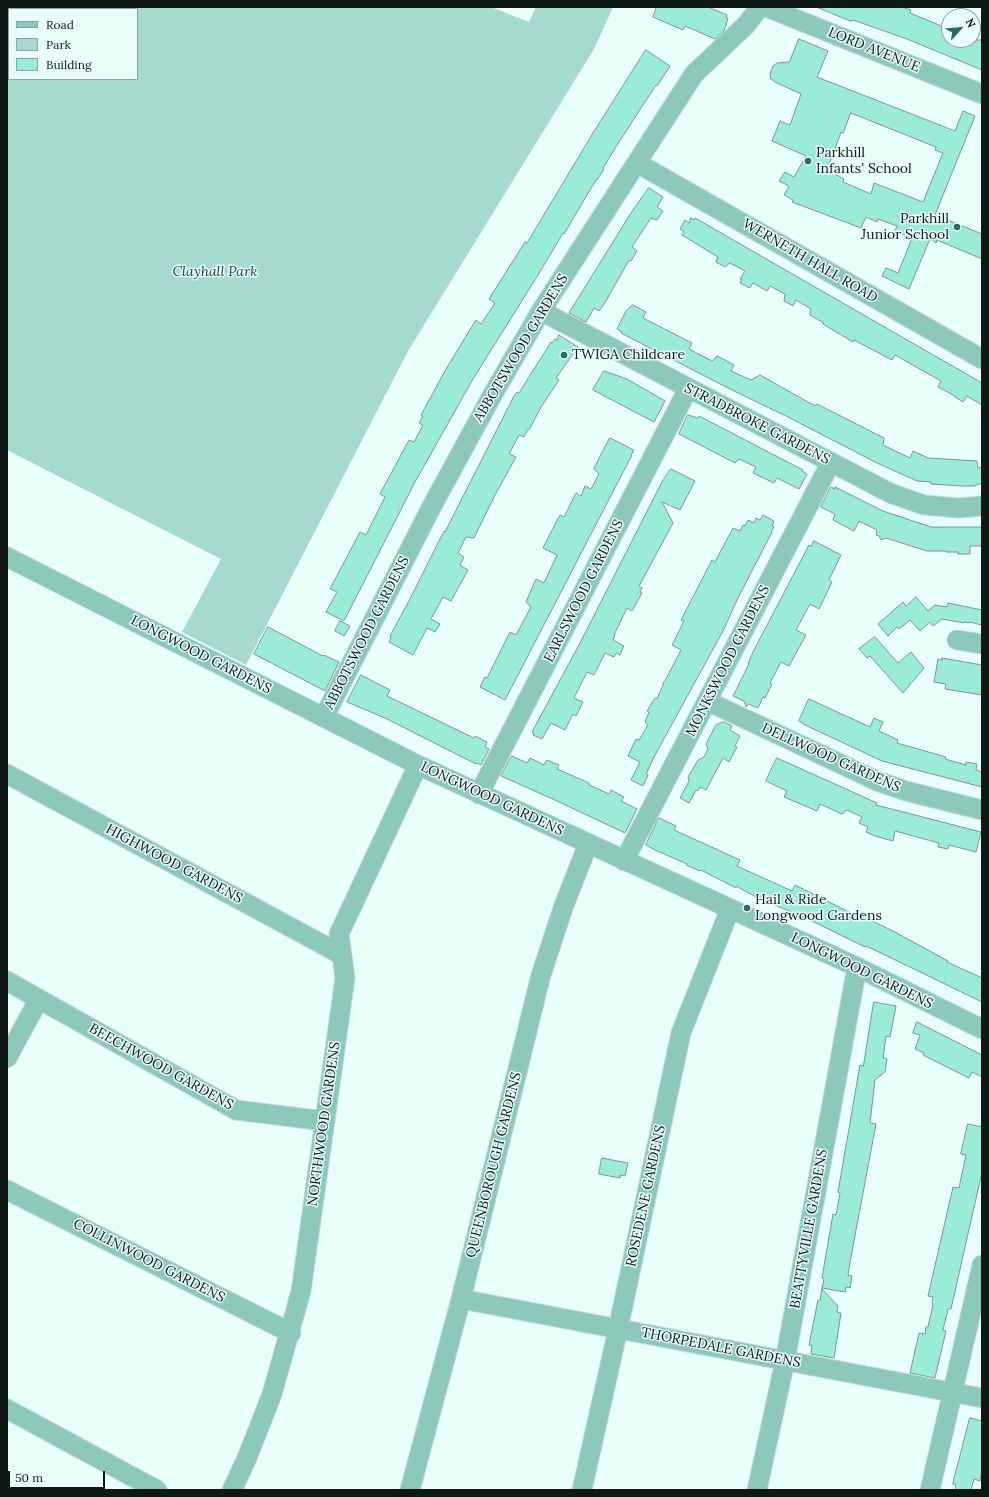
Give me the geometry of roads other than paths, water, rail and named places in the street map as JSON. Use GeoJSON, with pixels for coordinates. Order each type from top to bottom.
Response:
{"type":"FeatureCollection","features":[{"type":"Feature","properties":{"kind":"street","name":"ABBOTSWOOD GARDENS"},"geometry":{"type":"LineString","coordinates":[[328,719],[432,506],[493,394],[541,311],[694,74],[746,25],[760,7]]}},
{"type":"Feature","properties":{"kind":"street","name":"LORD AVENUE"},"geometry":{"type":"LineString","coordinates":[[766,7],[982,94]]}},
{"type":"Feature","properties":{"kind":"street","name":"WERNETH HALL ROAD"},"geometry":{"type":"LineString","coordinates":[[637,162],[982,359]]}},
{"type":"Feature","properties":{"kind":"street","name":"STRADBROKE GARDENS"},"geometry":{"type":"LineString","coordinates":[[541,311],[890,493],[924,505],[959,508],[982,506]]}},
{"type":"Feature","properties":{"kind":"street","name":"EARLSWOOD GARDENS"},"geometry":{"type":"LineString","coordinates":[[479,794],[688,389]]}},
{"type":"Feature","properties":{"kind":"street","name":"MONKSWOOD GARDENS"},"geometry":{"type":"LineString","coordinates":[[624,861],[831,462]]}},
{"type":"Feature","properties":{"kind":"street","name":"LONGWOOD GARDENS"},"geometry":{"type":"LineString","coordinates":[[7,557],[410,761],[624,861],[857,967],[982,1029]]}},
{"type":"Feature","properties":{"kind":"street"},"geometry":{"type":"LineString","coordinates":[[957,640],[982,644]]}},
{"type":"Feature","properties":{"kind":"street","name":"DELLWOOD GARDENS"},"geometry":{"type":"LineString","coordinates":[[707,701],[877,781],[906,791],[982,810]]}},
{"type":"Feature","properties":{"kind":"street","name":"NORTHWOOD GARDENS"},"geometry":{"type":"LineString","coordinates":[[232,1490],[248,1458],[272,1394],[301,1291],[345,978],[339,934],[410,761]]}},
{"type":"Feature","properties":{"kind":"street","name":"HIGHWOOD GARDENS"},"geometry":{"type":"LineString","coordinates":[[7,774],[342,955]]}},
{"type":"Feature","properties":{"kind":"street","name":"QUEENBOROUGH GARDENS"},"geometry":{"type":"LineString","coordinates":[[410,1490],[461,1298],[541,975],[563,908],[588,844]]}},
{"type":"Feature","properties":{"kind":"street","name":"ROSEDENE GARDENS"},"geometry":{"type":"LineString","coordinates":[[582,1490],[681,1033],[730,909]]}},
{"type":"Feature","properties":{"kind":"street","name":"BEATTYVILLE GARDENS"},"geometry":{"type":"LineString","coordinates":[[757,1490],[785,1361],[857,967]]}},
{"type":"Feature","properties":{"kind":"street","name":"BEECHWOOD GARDENS"},"geometry":{"type":"LineString","coordinates":[[7,981],[236,1110],[325,1121]]}},
{"type":"Feature","properties":{"kind":"street"},"geometry":{"type":"LineString","coordinates":[[7,1058],[39,999]]}},
{"type":"Feature","properties":{"kind":"street","name":"COLLINWOOD GARDENS"},"geometry":{"type":"LineString","coordinates":[[7,1190],[290,1333]]}},
{"type":"Feature","properties":{"kind":"street"},"geometry":{"type":"LineString","coordinates":[[930,1490],[982,1265]]}},
{"type":"Feature","properties":{"kind":"street","name":"THORPEDALE GARDENS"},"geometry":{"type":"LineString","coordinates":[[461,1298],[982,1398]]}},
{"type":"Feature","properties":{"kind":"street"},"geometry":{"type":"LineString","coordinates":[[7,1409],[157,1490]]}},
{"type":"Feature","properties":{"kind":"place","name":"Parkhill Infants' School"},"geometry":{"type":"Point","coordinates":[808,161]}},
{"type":"Feature","properties":{"kind":"place","name":"Parkhill Junior School"},"geometry":{"type":"Point","coordinates":[957,227]}},
{"type":"Feature","properties":{"kind":"place","name":"TWIGA Childcare"},"geometry":{"type":"Point","coordinates":[564,355]}},
{"type":"Feature","properties":{"kind":"place","name":"Hail & Ride Longwood Gardens"},"geometry":{"type":"Point","coordinates":[747,908]}},
{"type":"Feature","properties":{"kind":"park label","name":"Clayhall Park"},"geometry":{"type":"Point","coordinates":[215,272]}}]}
